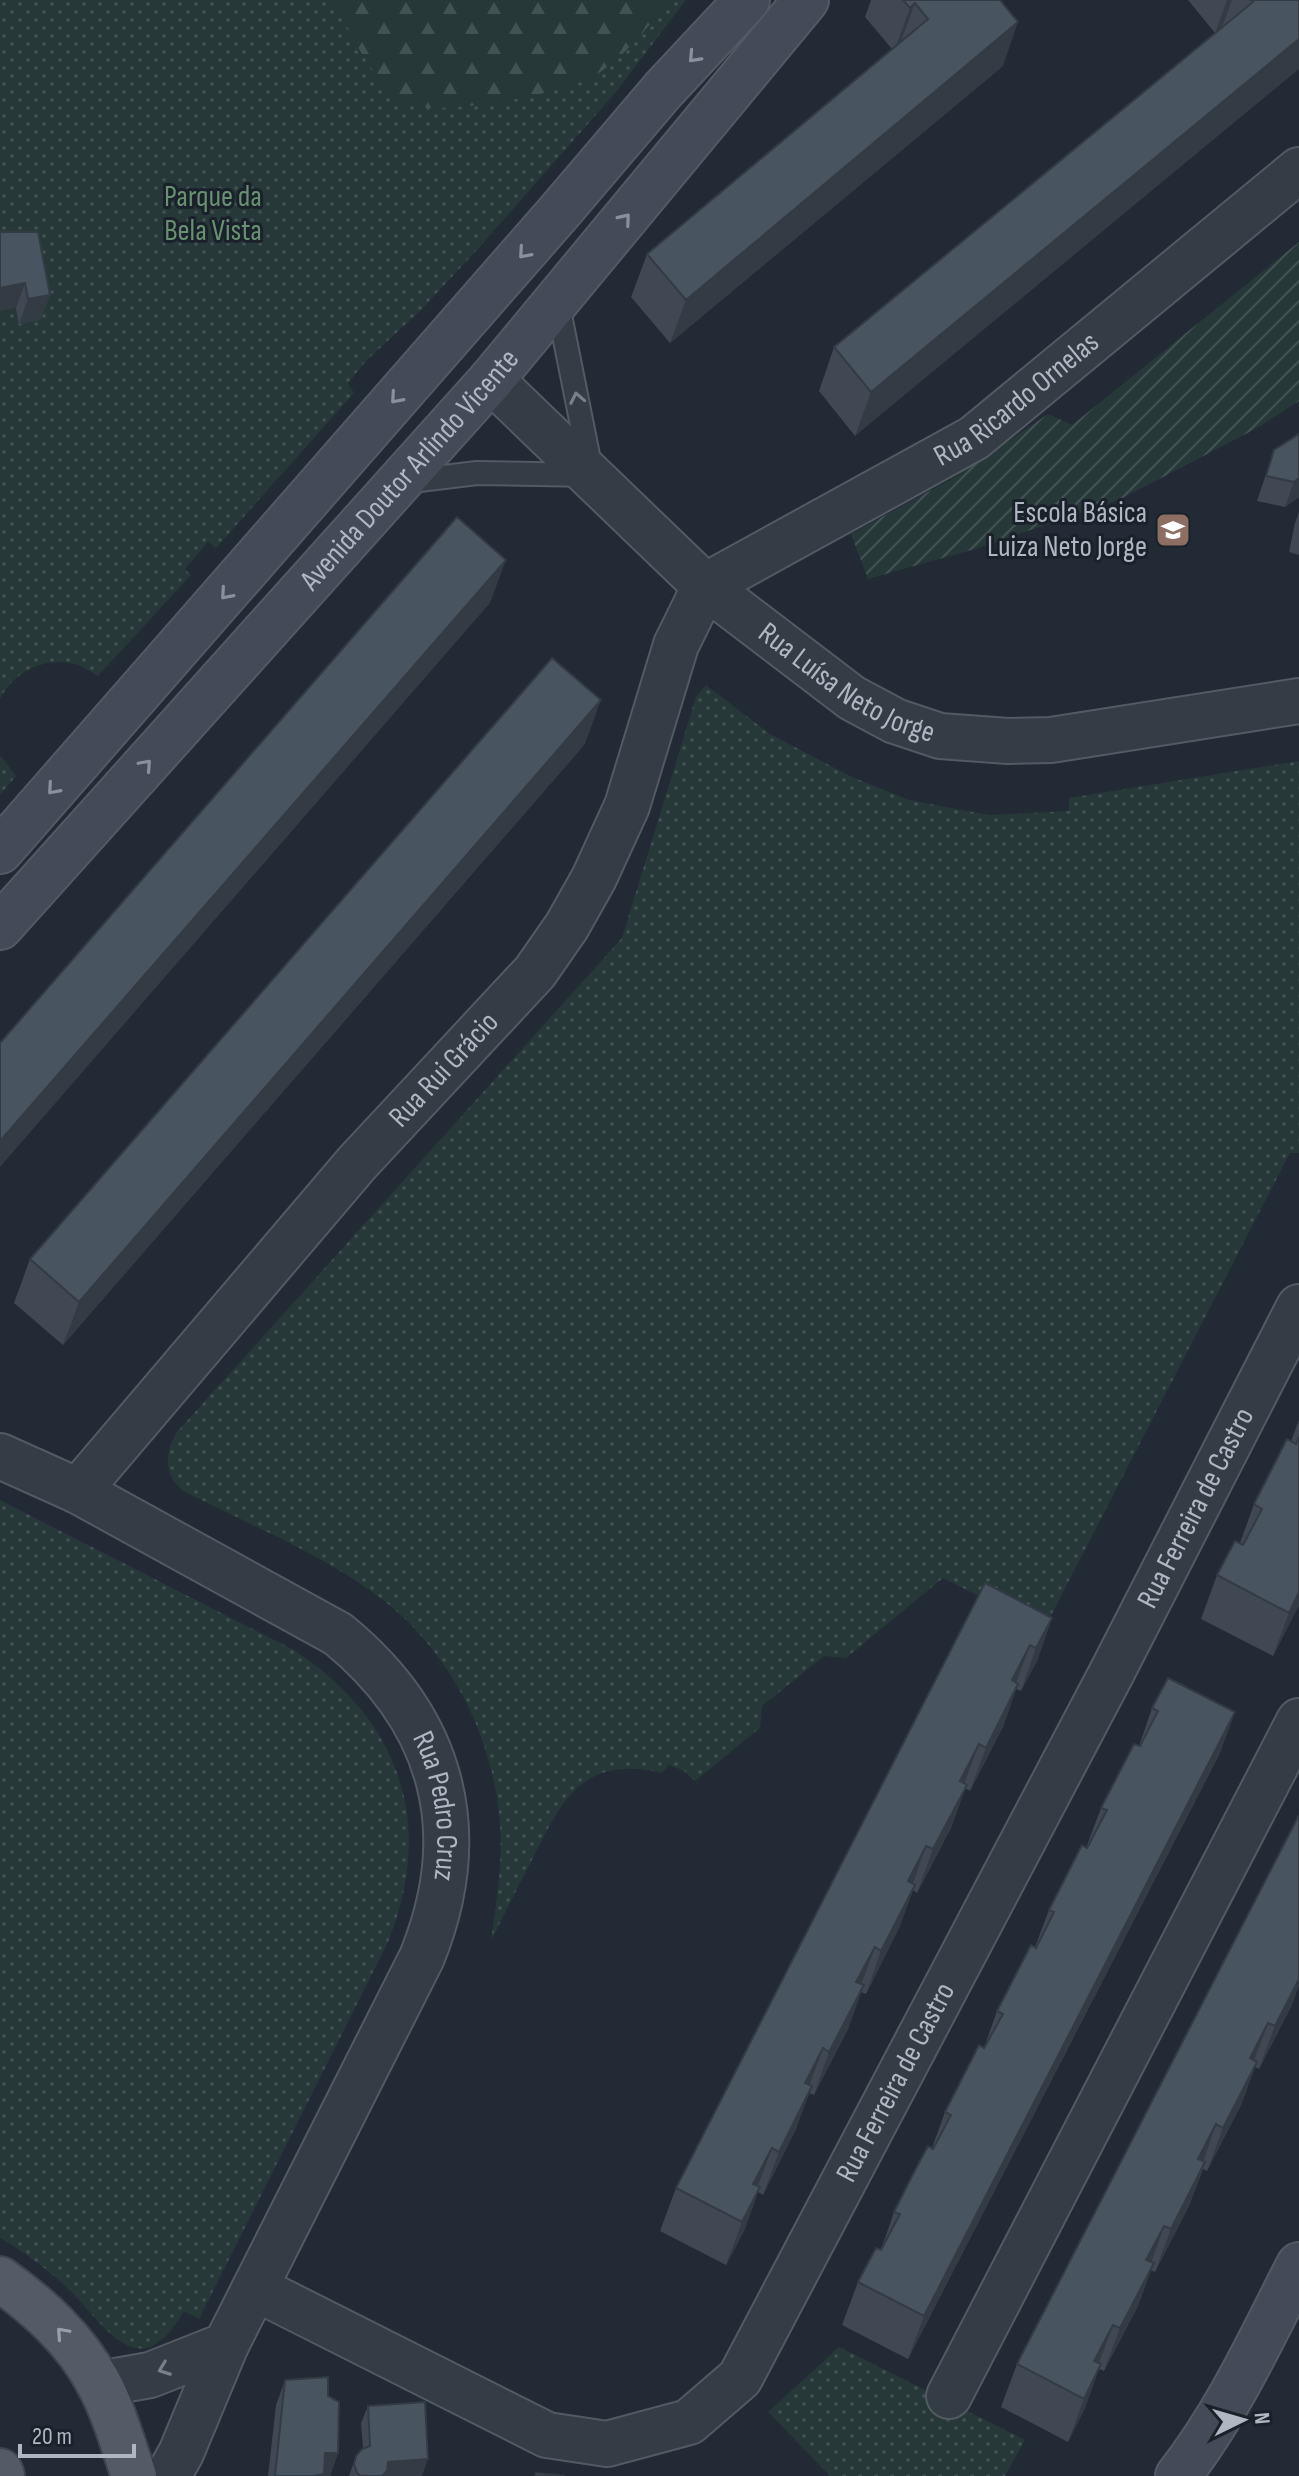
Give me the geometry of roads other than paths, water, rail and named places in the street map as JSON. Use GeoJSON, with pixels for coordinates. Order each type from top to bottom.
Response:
{"type":"FeatureCollection","features":[{"type":"Feature","properties":{"kind":"main road"},"geometry":{"type":"LineString","coordinates":[[0,2279],[39,2309],[81,2354],[99,2384],[134,2476]]}},
{"type":"Feature","properties":{"kind":"street","name":"Avenida Doutor Arlindo Vicente"},"geometry":{"type":"LineString","coordinates":[[0,851],[663,90],[747,0]]}},
{"type":"Feature","properties":{"kind":"street","name":"Avenida Doutor Arlindo Vicente"},"geometry":{"type":"LineString","coordinates":[[0,927],[491,380],[806,0]]}},
{"type":"Feature","properties":{"kind":"street","name":"Rua Ricardo Ornelas"},"geometry":{"type":"LineString","coordinates":[[705,586],[974,438],[1299,170]]}},
{"type":"Feature","properties":{"kind":"street"},"geometry":{"type":"LineString","coordinates":[[448,340],[491,380]]}},
{"type":"Feature","properties":{"kind":"street","name":"Rua Luísa Neto Jorge"},"geometry":{"type":"LineString","coordinates":[[491,380],[705,586],[852,698],[895,721],[940,736],[1008,741],[1051,740],[1299,701]]}},
{"type":"Feature","properties":{"kind":"street","name":"Rua Rui Grácio"},"geometry":{"type":"LineString","coordinates":[[78,1491],[357,1163],[535,972],[567,926],[594,878],[627,806],[676,645],[705,586]]}},
{"type":"Feature","properties":{"kind":"street","name":"Rua Ferreira de Castro"},"geometry":{"type":"LineString","coordinates":[[255,2288],[547,2435],[607,2444],[689,2422],[740,2378],[1111,1674],[1299,1307]]}},
{"type":"Feature","properties":{"kind":"street","name":"Rua Pedro Cruz"},"geometry":{"type":"LineString","coordinates":[[0,1456],[78,1491],[338,1634],[364,1655],[386,1679],[416,1725],[442,1796],[446,1862],[434,1926],[422,1957],[226,2345],[181,2453],[168,2476]]}},
{"type":"Feature","properties":{"kind":"street"},"geometry":{"type":"LineString","coordinates":[[949,2396],[1299,1721]]}},
{"type":"Feature","properties":{"kind":"street"},"geometry":{"type":"LineString","coordinates":[[1178,2476],[1196,2453],[1246,2369],[1299,2265]]}},
{"type":"Feature","properties":{"kind":"street"},"geometry":{"type":"LineString","coordinates":[[99,2384],[150,2375],[226,2345]]}},
{"type":"Feature","properties":{"kind":"lane"},"geometry":{"type":"LineString","coordinates":[[399,483],[477,473],[592,475],[557,300]]}},
{"type":"Feature","properties":{"kind":"place","name":"Escola Básica Luiza Neto Jorge"},"geometry":{"type":"Point","coordinates":[1173,530]}},
{"type":"Feature","properties":{"kind":"park label","name":"Parque da Bela Vista"},"geometry":{"type":"Point","coordinates":[213,214]}}]}
